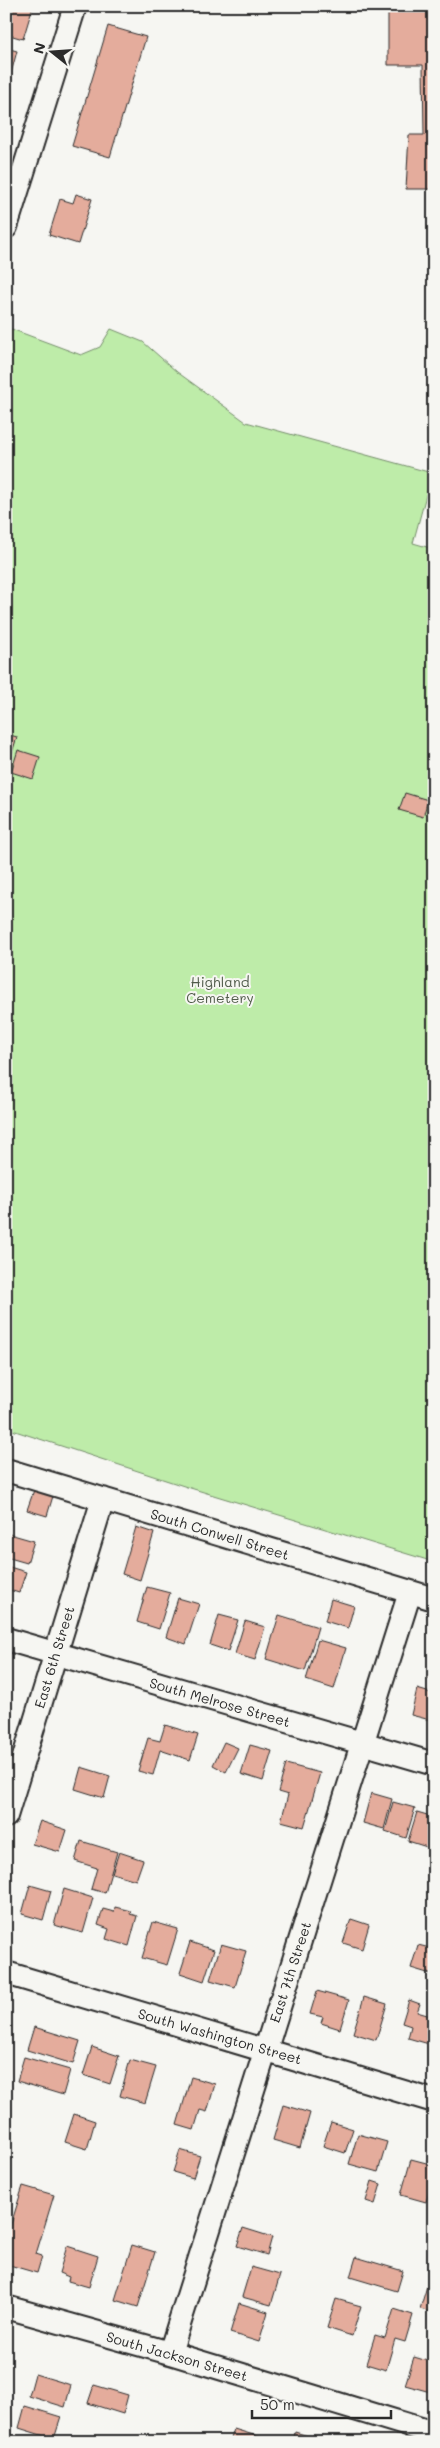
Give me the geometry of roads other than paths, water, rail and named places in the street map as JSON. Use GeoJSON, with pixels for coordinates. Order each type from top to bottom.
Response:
{"type":"FeatureCollection","features":[{"type":"Feature","properties":{"kind":"street"},"geometry":{"type":"LineString","coordinates":[[6,227],[75,6]]}},
{"type":"Feature","properties":{"kind":"street","name":"South Conwell Street"},"geometry":{"type":"LineString","coordinates":[[6,1470],[434,1599]]}},
{"type":"Feature","properties":{"kind":"street","name":"East 6th Street"},"geometry":{"type":"LineString","coordinates":[[6,1816],[102,1499]]}},
{"type":"Feature","properties":{"kind":"street","name":"East 7th Street"},"geometry":{"type":"LineString","coordinates":[[170,2353],[410,1592]]}},
{"type":"Feature","properties":{"kind":"street","name":"South Melrose Street"},"geometry":{"type":"LineString","coordinates":[[6,1639],[434,1764]]}},
{"type":"Feature","properties":{"kind":"street","name":"South Washington Street"},"geometry":{"type":"LineString","coordinates":[[6,1973],[266,2049],[434,2101]]}},
{"type":"Feature","properties":{"kind":"street","name":"South Jackson Street"},"geometry":{"type":"LineString","coordinates":[[6,2307],[170,2353],[434,2433]]}},
{"type":"Feature","properties":{"kind":"park label","name":"Highland Cemetery"},"geometry":{"type":"Point","coordinates":[220,990]}}]}
